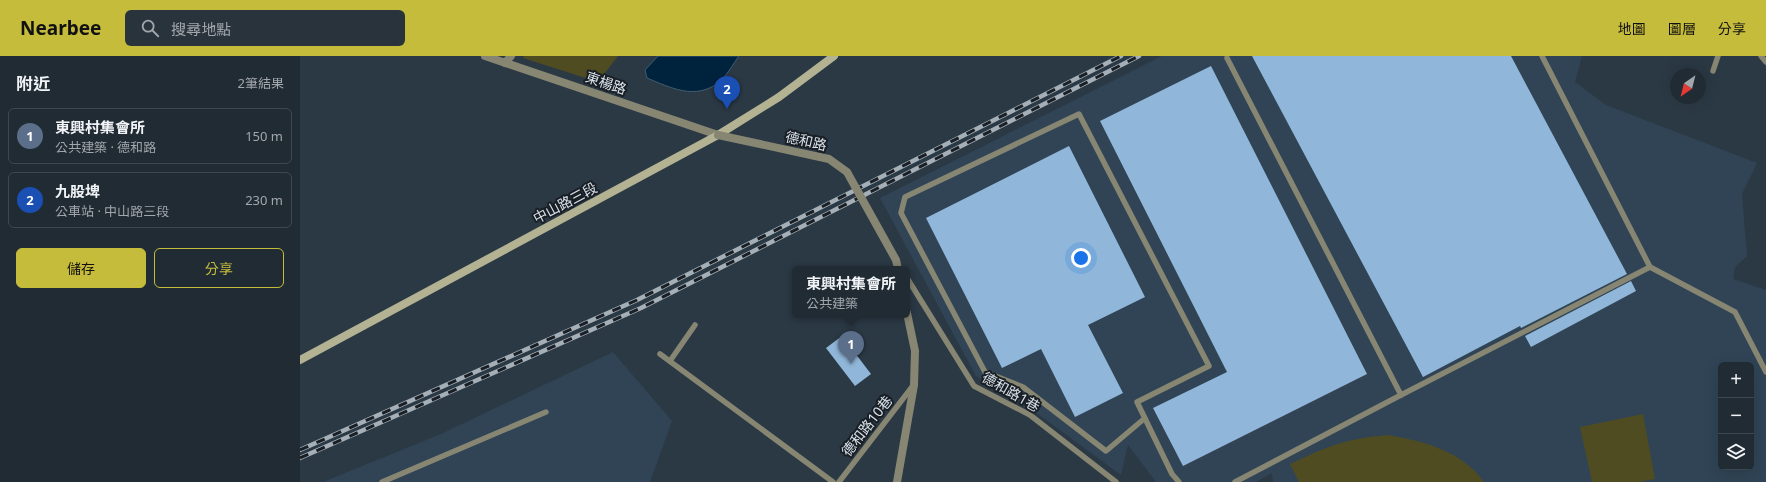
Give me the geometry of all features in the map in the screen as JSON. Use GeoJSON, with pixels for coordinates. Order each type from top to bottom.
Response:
{"type":"FeatureCollection","features":[{"type":"Feature","properties":{"kind":"street","name":"東楊路"},"geometry":{"type":"LineString","coordinates":[[485,56],[718,135]]}},
{"type":"Feature","properties":{"kind":"street"},"geometry":{"type":"LineString","coordinates":[[505,63],[511,56]]}},
{"type":"Feature","properties":{"kind":"street","name":"中山路三段"},"geometry":{"type":"LineString","coordinates":[[300,360],[718,135],[779,97],[834,56]]}},
{"type":"Feature","properties":{"kind":"street","name":"德和路"},"geometry":{"type":"LineString","coordinates":[[718,135],[829,159],[847,172],[896,260],[897,266]]}},
{"type":"Feature","properties":{"kind":"street"},"geometry":{"type":"LineString","coordinates":[[897,482],[914,385],[915,351],[908,318]]}},
{"type":"Feature","properties":{"kind":"lane"},"geometry":{"type":"LineString","coordinates":[[1542,56],[1650,267],[1735,312],[1766,372]]}},
{"type":"Feature","properties":{"kind":"lane"},"geometry":{"type":"LineString","coordinates":[[1713,71],[1718,56]]}},
{"type":"Feature","properties":{"kind":"lane"},"geometry":{"type":"LineString","coordinates":[[1761,56],[1766,62]]}},
{"type":"Feature","properties":{"kind":"lane"},"geometry":{"type":"LineString","coordinates":[[1227,58],[1401,395]]}},
{"type":"Feature","properties":{"kind":"lane"},"geometry":{"type":"LineString","coordinates":[[1145,418],[1106,451],[1023,387],[986,372],[901,213],[905,197],[1079,114],[1209,366],[1138,402],[1172,474],[1179,482]]}},
{"type":"Feature","properties":{"kind":"lane"},"geometry":{"type":"LineString","coordinates":[[896,260],[899,266]]}},
{"type":"Feature","properties":{"kind":"lane"},"geometry":{"type":"LineString","coordinates":[[1235,482],[1650,267]]}},
{"type":"Feature","properties":{"kind":"lane","name":"德和路1巷"},"geometry":{"type":"LineString","coordinates":[[910,283],[974,386],[1030,415],[1116,482]]}},
{"type":"Feature","properties":{"kind":"lane"},"geometry":{"type":"LineString","coordinates":[[670,361],[695,325]]}},
{"type":"Feature","properties":{"kind":"lane"},"geometry":{"type":"LineString","coordinates":[[660,354],[833,482]]}},
{"type":"Feature","properties":{"kind":"lane","name":"德和路10巷"},"geometry":{"type":"LineString","coordinates":[[839,482],[914,385]]}},
{"type":"Feature","properties":{"kind":"lane"},"geometry":{"type":"LineString","coordinates":[[382,482],[546,412]]}},
{"type":"Feature","properties":{"kind":"shaded area"},"geometry":{"type":"Polygon","coordinates":[[[524,56],[618,56],[598,82],[523,58],[524,56]]]}},
{"type":"Feature","properties":{"kind":"shaded area"},"geometry":{"type":"Polygon","coordinates":[[[658,56],[739,56],[727,74],[718,83],[701,91],[692,92],[683,91],[647,78],[645,70],[658,56]]]}},
{"type":"Feature","properties":{"kind":"shaded area"},"geometry":{"type":"Polygon","coordinates":[[[1162,56],[1582,56],[1575,82],[1606,105],[1757,163],[1742,194],[1747,256],[1735,267],[1733,279],[1766,290],[1766,482],[1273,482],[1272,473],[1256,482],[1156,482],[1128,445],[1121,475],[1027,406],[976,376],[880,198],[1162,56]]]}},
{"type":"Feature","properties":{"kind":"shaded area"},"geometry":{"type":"Polygon","coordinates":[[[613,352],[672,421],[650,482],[323,482],[441,434],[613,352]]]}},
{"type":"Feature","properties":{"kind":"shaded area"},"geometry":{"type":"Polygon","coordinates":[[[1643,414],[1655,479],[1639,482],[1592,482],[1580,427],[1643,414]]]}},
{"type":"Feature","properties":{"kind":"shaded area"},"geometry":{"type":"Polygon","coordinates":[[[1388,435],[1428,444],[1441,449],[1465,462],[1484,482],[1299,482],[1290,464],[1337,444],[1360,438],[1388,435]]]}},
{"type":"Feature","properties":{"kind":"building"},"geometry":{"type":"Polygon","coordinates":[[[1252,56],[1511,56],[1627,274],[1521,328],[1520,326],[1423,377],[1252,56]]]}},
{"type":"Feature","properties":{"kind":"building"},"geometry":{"type":"Polygon","coordinates":[[[1211,66],[1367,374],[1183,466],[1153,408],[1227,372],[1100,121],[1211,66]]]}},
{"type":"Feature","properties":{"kind":"building"},"geometry":{"type":"Polygon","coordinates":[[[1069,146],[1145,297],[1088,325],[1123,393],[1075,417],[1041,349],[1002,368],[926,218],[1069,146]]]}},
{"type":"Feature","properties":{"kind":"building"},"geometry":{"type":"Polygon","coordinates":[[[1631,281],[1636,291],[1531,347],[1525,336],[1631,281]]]}},
{"type":"Feature","properties":{"kind":"building"},"geometry":{"type":"Polygon","coordinates":[[[842,336],[871,374],[855,386],[826,348],[842,336]]]}},
{"type":"Feature","properties":{"kind":"railway"},"geometry":{"type":"LineString","coordinates":[[300,450],[637,300],[1121,56]]}},
{"type":"Feature","properties":{"kind":"railway"},"geometry":{"type":"LineString","coordinates":[[300,458],[641,308],[1139,56]]}},
{"type":"Feature","properties":{"kind":"place","name":"九股埤"},"geometry":{"type":"Point","coordinates":[727,109]}},
{"type":"Feature","properties":{"kind":"place","name":"東興村集會所"},"geometry":{"type":"Point","coordinates":[851,364]}}]}
